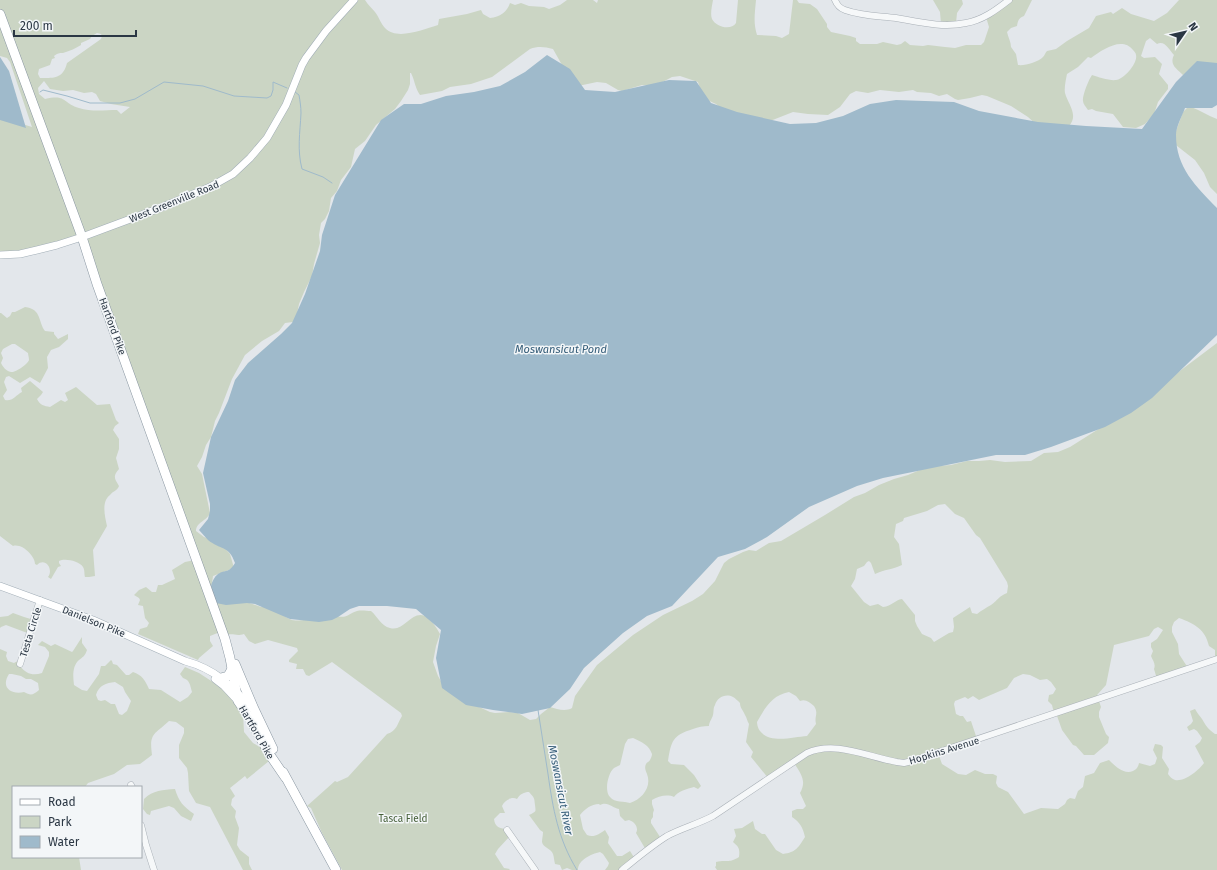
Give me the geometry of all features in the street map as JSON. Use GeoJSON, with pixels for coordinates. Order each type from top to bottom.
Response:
{"type":"FeatureCollection","features":[{"type":"Feature","properties":{"kind":"highway","name":"Hartford Pike"},"geometry":{"type":"LineString","coordinates":[[0,14],[82,237],[97,284],[225,638],[254,710],[275,752],[285,777]]}},
{"type":"Feature","properties":{"kind":"highway","name":"Hartford Pike"},"geometry":{"type":"LineString","coordinates":[[225,638],[238,701],[285,777],[336,870]]}},
{"type":"Feature","properties":{"kind":"highway"},"geometry":{"type":"LineString","coordinates":[[222,678],[228,676],[232,669]]}},
{"type":"Feature","properties":{"kind":"main road","name":"West Greenville Road"},"geometry":{"type":"LineString","coordinates":[[0,256],[20,254],[82,237],[160,208],[210,187],[233,174],[250,158],[267,138],[286,105],[302,64],[326,31],[354,0]]}},
{"type":"Feature","properties":{"kind":"main road","name":"Danielson Pike"},"geometry":{"type":"LineString","coordinates":[[0,586],[93,620],[185,661],[220,683],[238,701]]}},
{"type":"Feature","properties":{"kind":"main road","name":"Danielson Pike"},"geometry":{"type":"LineString","coordinates":[[185,661],[198,664],[222,678],[237,691],[254,710]]}},
{"type":"Feature","properties":{"kind":"street"},"geometry":{"type":"LineString","coordinates":[[835,0],[838,7],[859,14],[951,25],[967,23],[983,18],[1009,0]]}},
{"type":"Feature","properties":{"kind":"street","name":"Testa Circle"},"geometry":{"type":"LineString","coordinates":[[20,664],[40,600]]}},
{"type":"Feature","properties":{"kind":"street","name":"Hopkins Avenue"},"geometry":{"type":"LineString","coordinates":[[622,870],[666,837],[713,816],[815,749],[839,748],[904,763],[1002,732],[1217,659]]}},
{"type":"Feature","properties":{"kind":"street"},"geometry":{"type":"LineString","coordinates":[[142,829],[154,870]]}},
{"type":"Feature","properties":{"kind":"street"},"geometry":{"type":"LineString","coordinates":[[508,830],[535,870]]}},
{"type":"Feature","properties":{"kind":"green space","name":"Tasca Field"},"geometry":{"type":"Polygon","coordinates":[[[0,0],[365,0],[385,28],[396,34],[403,34],[438,25],[439,19],[481,10],[483,14],[490,18],[497,16],[503,14],[510,3],[515,5],[521,3],[529,6],[544,7],[549,9],[560,5],[567,0],[593,0],[597,3],[598,0],[713,0],[711,17],[714,22],[720,26],[731,27],[736,23],[738,0],[756,0],[755,22],[757,35],[776,36],[782,38],[789,34],[793,0],[797,0],[799,3],[810,4],[817,9],[831,32],[856,38],[856,41],[860,44],[877,44],[883,42],[897,45],[905,41],[910,45],[955,48],[966,45],[981,45],[984,42],[989,27],[986,17],[1009,0],[1032,0],[1024,16],[1019,20],[1017,26],[1011,28],[1007,32],[1011,47],[1016,54],[1018,65],[1021,65],[1035,62],[1043,57],[1047,51],[1056,49],[1089,28],[1096,16],[1111,12],[1113,14],[1122,8],[1131,14],[1154,21],[1167,13],[1179,0],[1217,0],[1217,66],[1183,75],[1174,66],[1172,62],[1174,55],[1165,44],[1157,44],[1150,38],[1146,41],[1141,56],[1144,58],[1155,57],[1162,64],[1159,74],[1168,85],[1168,89],[1158,102],[1154,114],[1145,124],[1136,128],[1123,127],[1113,114],[1092,109],[1088,110],[1083,102],[1085,92],[1092,75],[1116,80],[1123,77],[1133,66],[1136,54],[1128,46],[1123,44],[1106,48],[1091,58],[1088,57],[1078,67],[1067,74],[1065,93],[1073,114],[1072,122],[1069,126],[1039,127],[1028,117],[1011,106],[987,96],[982,95],[958,100],[947,94],[939,96],[913,90],[899,92],[880,90],[868,93],[856,91],[850,94],[840,107],[828,115],[793,112],[765,123],[732,118],[716,104],[703,98],[698,82],[680,76],[672,77],[655,86],[642,85],[622,91],[606,83],[597,82],[578,86],[562,65],[553,49],[544,47],[530,49],[492,77],[471,84],[450,87],[442,91],[420,95],[410,73],[410,84],[408,90],[395,109],[376,125],[365,141],[355,149],[351,167],[341,180],[337,191],[331,198],[329,211],[321,223],[319,235],[320,243],[312,276],[299,304],[296,319],[293,322],[285,323],[279,331],[262,341],[245,355],[232,379],[215,421],[211,437],[197,466],[202,474],[210,513],[209,516],[196,528],[196,531],[204,537],[217,541],[221,544],[230,554],[234,568],[213,576],[211,590],[261,607],[270,607],[292,620],[307,620],[337,616],[343,617],[357,611],[371,611],[384,625],[390,628],[396,628],[402,626],[419,615],[425,616],[432,622],[440,634],[433,662],[438,676],[444,686],[490,712],[518,713],[530,720],[536,719],[550,707],[564,710],[572,708],[575,696],[597,665],[633,635],[663,615],[703,594],[715,581],[724,563],[729,559],[749,550],[756,551],[769,543],[781,541],[854,497],[879,485],[927,467],[951,465],[967,461],[1031,461],[1044,453],[1058,452],[1070,447],[1124,413],[1217,343],[1217,659],[1215,659],[1215,650],[1209,646],[1202,631],[1194,625],[1179,618],[1174,622],[1172,632],[1178,644],[1179,654],[1188,668],[1157,679],[1151,656],[1153,651],[1151,643],[1157,639],[1163,630],[1158,627],[1154,629],[1149,636],[1114,645],[1106,685],[1097,695],[1101,707],[1099,717],[1106,734],[1109,737],[1108,743],[1094,755],[1084,755],[1076,746],[1073,745],[1062,730],[1056,713],[1054,713],[1052,705],[1048,701],[1049,695],[1053,694],[1056,689],[1051,682],[1047,679],[1040,680],[1030,675],[1023,674],[1014,678],[1007,688],[979,700],[973,696],[968,699],[965,697],[955,701],[954,704],[956,714],[963,716],[967,722],[971,721],[977,739],[938,753],[942,764],[958,774],[966,775],[975,770],[985,774],[993,774],[997,776],[996,783],[998,787],[1008,792],[1024,814],[1041,808],[1058,809],[1070,798],[1075,799],[1078,791],[1083,787],[1085,776],[1094,773],[1100,763],[1109,760],[1114,765],[1126,772],[1136,769],[1139,763],[1150,766],[1155,764],[1157,758],[1153,750],[1155,744],[1163,747],[1162,758],[1169,769],[1168,774],[1171,778],[1179,780],[1191,775],[1204,763],[1195,746],[1202,738],[1197,731],[1194,729],[1189,731],[1187,727],[1193,721],[1190,711],[1195,709],[1207,727],[1217,734],[1217,870],[717,870],[715,867],[716,862],[730,861],[739,857],[739,848],[733,842],[736,836],[734,829],[742,828],[753,821],[755,829],[762,834],[765,834],[776,850],[783,854],[796,849],[805,837],[801,826],[792,817],[792,811],[803,809],[806,806],[800,793],[803,785],[801,774],[794,763],[769,779],[751,757],[753,752],[746,742],[749,724],[740,703],[733,697],[724,696],[719,698],[716,702],[709,726],[703,726],[686,731],[677,736],[670,748],[668,761],[671,764],[684,765],[694,775],[701,786],[698,789],[694,787],[683,790],[674,797],[663,796],[652,800],[654,810],[651,823],[662,840],[646,850],[636,833],[637,827],[635,824],[629,820],[625,821],[620,816],[619,809],[608,804],[593,805],[580,815],[583,829],[587,835],[594,836],[605,830],[609,837],[608,843],[617,856],[622,856],[630,851],[635,859],[622,870],[605,870],[609,863],[600,852],[583,860],[580,863],[578,870],[567,868],[562,870],[560,865],[555,864],[551,850],[544,846],[542,842],[543,832],[529,815],[535,811],[534,798],[529,792],[525,792],[517,799],[512,798],[504,802],[502,806],[505,813],[500,813],[494,819],[497,826],[505,829],[510,836],[495,854],[504,868],[510,869],[509,870],[342,870],[322,833],[311,808],[307,806],[335,781],[337,782],[348,777],[387,734],[395,729],[402,716],[401,713],[332,662],[309,676],[306,675],[303,669],[296,669],[297,664],[289,662],[289,660],[298,651],[297,648],[268,640],[255,644],[249,641],[244,634],[230,634],[223,636],[220,632],[210,636],[210,641],[213,646],[198,660],[138,634],[140,629],[147,627],[149,623],[145,618],[143,606],[138,605],[140,600],[139,598],[134,595],[139,590],[146,587],[152,592],[156,592],[158,585],[162,585],[175,579],[172,570],[185,562],[195,560],[80,238],[0,255],[0,115],[32,127],[10,62],[7,58],[0,56],[0,0]],[[97,33],[90,39],[81,43],[81,45],[54,56],[55,58],[52,59],[50,65],[39,69],[38,74],[40,78],[60,75],[67,63],[101,39],[102,36],[101,34],[97,33]],[[44,81],[38,88],[39,94],[45,99],[61,98],[74,106],[84,109],[117,110],[121,114],[130,107],[100,101],[96,94],[92,92],[84,93],[73,90],[63,91],[50,89],[44,81]],[[945,504],[938,505],[927,511],[904,518],[903,521],[896,524],[894,537],[899,544],[902,565],[875,574],[869,561],[864,566],[857,569],[855,579],[851,586],[864,602],[870,606],[878,604],[883,607],[902,599],[915,615],[915,621],[922,634],[931,638],[934,642],[953,632],[953,618],[970,607],[972,613],[977,614],[991,605],[1002,595],[1007,593],[1008,586],[980,538],[976,535],[964,518],[955,514],[945,504]],[[789,692],[778,696],[766,707],[757,722],[759,730],[764,735],[776,739],[807,736],[816,724],[816,711],[814,706],[809,702],[802,700],[800,701],[796,696],[789,692]],[[633,738],[628,739],[625,744],[620,765],[614,768],[610,774],[607,791],[612,799],[630,803],[638,799],[647,788],[648,779],[645,767],[652,754],[647,746],[633,738]]]}},
{"type":"Feature","properties":{"kind":"green space"},"geometry":{"type":"Polygon","coordinates":[[[933,0],[962,0],[963,4],[957,13],[956,23],[941,24],[940,12],[933,0]]]}},
{"type":"Feature","properties":{"kind":"green space"},"geometry":{"type":"Polygon","coordinates":[[[1191,107],[1217,119],[1217,194],[1210,187],[1204,173],[1195,160],[1172,142],[1183,112],[1187,108],[1191,107]]]}},
{"type":"Feature","properties":{"kind":"green space"},"geometry":{"type":"Polygon","coordinates":[[[25,307],[34,310],[39,316],[45,331],[54,332],[58,339],[68,334],[68,339],[59,347],[51,350],[47,357],[48,368],[40,383],[30,377],[20,383],[9,376],[6,377],[4,382],[7,390],[3,396],[5,400],[12,399],[22,392],[21,388],[30,381],[43,392],[37,399],[39,403],[50,407],[61,400],[65,402],[68,400],[65,393],[76,387],[97,405],[110,404],[116,420],[119,423],[113,430],[119,439],[119,449],[116,458],[119,469],[115,477],[119,486],[105,501],[104,509],[107,526],[93,550],[95,576],[85,577],[84,568],[81,565],[72,561],[62,560],[59,561],[61,566],[58,567],[51,579],[48,577],[50,571],[46,563],[43,562],[37,565],[35,564],[33,557],[24,548],[20,546],[13,546],[0,536],[0,313],[7,318],[12,312],[25,307]],[[15,344],[3,349],[1,353],[3,358],[1,363],[5,369],[11,372],[21,368],[29,360],[28,353],[15,344]]]}},
{"type":"Feature","properties":{"kind":"green space"},"geometry":{"type":"Polygon","coordinates":[[[13,613],[34,620],[30,634],[6,625],[0,628],[0,617],[8,616],[13,613]]]}},
{"type":"Feature","properties":{"kind":"green space"},"geometry":{"type":"Polygon","coordinates":[[[82,637],[82,643],[87,650],[85,655],[75,665],[73,675],[74,685],[82,690],[87,691],[99,674],[101,666],[105,666],[111,660],[113,664],[117,665],[126,675],[133,672],[141,676],[145,680],[149,689],[161,690],[180,702],[188,697],[192,692],[188,681],[180,674],[185,667],[199,673],[222,688],[233,699],[243,713],[244,732],[253,743],[263,749],[269,761],[247,779],[245,776],[230,788],[235,796],[232,799],[231,805],[236,811],[235,817],[239,828],[237,845],[240,850],[249,857],[249,864],[252,870],[243,870],[210,807],[196,803],[189,791],[187,768],[179,758],[179,745],[184,733],[184,728],[176,722],[169,721],[156,732],[152,738],[152,755],[140,764],[127,765],[114,774],[88,783],[86,786],[12,786],[12,858],[79,858],[81,870],[0,870],[0,649],[7,652],[6,656],[8,661],[14,663],[21,659],[20,666],[30,674],[42,673],[49,656],[49,652],[45,647],[38,645],[42,641],[51,646],[55,644],[72,652],[82,637]],[[9,674],[6,683],[7,687],[12,691],[32,694],[39,690],[38,683],[31,679],[26,679],[9,674]],[[115,682],[103,685],[96,695],[98,700],[105,700],[111,704],[115,704],[119,714],[122,715],[127,711],[131,701],[123,687],[115,682]]]}},
{"type":"Feature","properties":{"kind":"green space"},"geometry":{"type":"Polygon","coordinates":[[[175,789],[182,803],[194,814],[191,821],[181,816],[174,808],[169,806],[151,811],[150,815],[143,809],[144,799],[147,796],[158,791],[175,789]]]}},
{"type":"Feature","properties":{"kind":"water","name":"Moswansicut Pond"},"geometry":{"type":"Polygon","coordinates":[[[547,55],[570,69],[585,90],[615,92],[669,80],[696,81],[711,103],[737,112],[790,124],[816,123],[843,116],[870,104],[896,100],[954,102],[979,111],[1038,122],[1142,129],[1176,82],[1197,61],[1217,63],[1217,105],[1212,108],[1185,108],[1178,125],[1176,135],[1179,157],[1183,167],[1195,184],[1217,208],[1217,335],[1152,398],[1131,413],[1105,427],[1025,455],[996,455],[883,478],[857,486],[809,507],[767,537],[745,549],[718,557],[672,606],[647,616],[623,633],[584,668],[570,689],[550,708],[522,714],[466,705],[442,688],[436,658],[441,630],[416,609],[387,606],[359,606],[350,609],[332,620],[319,622],[290,619],[255,604],[247,603],[226,605],[216,603],[211,586],[213,581],[218,574],[229,570],[235,563],[233,557],[227,550],[212,543],[199,530],[208,519],[210,511],[210,504],[203,473],[211,437],[228,401],[235,380],[248,363],[292,323],[305,294],[320,251],[322,235],[335,195],[381,120],[404,104],[421,104],[446,96],[500,86],[525,72],[547,55]]]}},
{"type":"Feature","properties":{"kind":"water"},"geometry":{"type":"Polygon","coordinates":[[[0,57],[9,71],[26,128],[0,120],[0,57]]]}},
{"type":"Feature","properties":{"kind":"waterway","name":"Moswansicut River"},"geometry":{"type":"LineString","coordinates":[[40,92],[43,90],[90,103],[120,103],[135,99],[164,82],[203,86],[234,96],[267,98],[271,96],[273,82],[287,88]]}},
{"type":"Feature","properties":{"kind":"waterway","name":"Moswansicut River"},"geometry":{"type":"LineString","coordinates":[[295,92],[299,95],[301,106],[299,148],[302,169],[323,177],[332,183]]}},
{"type":"Feature","properties":{"kind":"waterway","name":"Moswansicut River"},"geometry":{"type":"LineString","coordinates":[[538,710],[557,824],[565,847],[577,870]]}}]}
